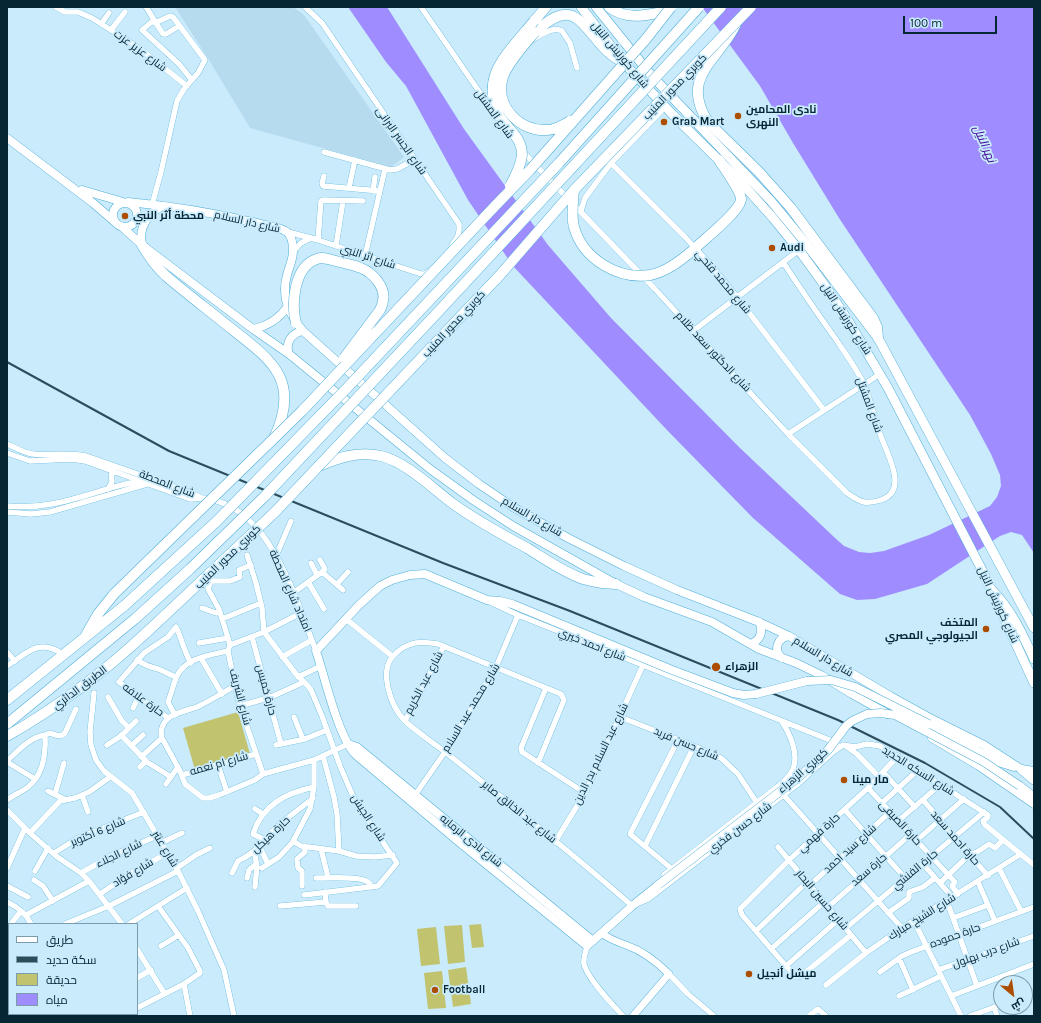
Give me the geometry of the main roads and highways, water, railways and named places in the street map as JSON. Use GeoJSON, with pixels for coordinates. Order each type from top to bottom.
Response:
{"type":"FeatureCollection","features":[{"type":"Feature","properties":{"kind":"highway"},"geometry":{"type":"LineString","coordinates":[[507,193],[521,163],[521,150],[517,137],[498,114],[493,99],[493,83],[502,61],[546,7]]}},
{"type":"Feature","properties":{"kind":"highway"},"geometry":{"type":"LineString","coordinates":[[609,7],[614,11],[636,17],[670,9]]}},
{"type":"Feature","properties":{"kind":"highway"},"geometry":{"type":"LineString","coordinates":[[7,700],[124,606],[217,521],[347,388],[559,163],[699,7]]}},
{"type":"Feature","properties":{"kind":"highway","name":"كوبري محور المنيب"},"geometry":{"type":"LineString","coordinates":[[136,618],[190,569],[266,496],[428,324],[721,7]]}},
{"type":"Feature","properties":{"kind":"highway","name":"كوبري محور المنيب"},"geometry":{"type":"LineString","coordinates":[[147,632],[275,512],[500,275],[574,190],[751,7]]}},
{"type":"Feature","properties":{"kind":"highway"},"geometry":{"type":"LineString","coordinates":[[84,638],[98,614],[114,594],[272,441],[530,170],[646,39],[670,9]]}},
{"type":"Feature","properties":{"kind":"highway"},"geometry":{"type":"LineString","coordinates":[[588,105],[560,127],[549,130],[537,130],[516,120],[508,111],[503,100],[501,89],[503,77],[518,53],[535,32],[545,22],[556,15],[565,13],[574,15],[581,20],[609,53],[624,63]]}},
{"type":"Feature","properties":{"kind":"highway"},"geometry":{"type":"LineString","coordinates":[[737,22],[726,42],[710,61],[700,77],[698,96],[703,114],[708,122],[759,172],[802,222],[873,318],[877,327],[878,338]]}},
{"type":"Feature","properties":{"kind":"highway"},"geometry":{"type":"LineString","coordinates":[[574,190],[574,226],[579,238],[588,252],[600,264],[612,270],[638,275],[651,274],[674,264],[694,249],[739,206],[741,199],[740,192],[719,160]]}},
{"type":"Feature","properties":{"kind":"highway"},"geometry":{"type":"LineString","coordinates":[[142,245],[148,257],[156,267],[259,350],[273,365],[282,384],[285,405],[283,415],[272,441]]}},
{"type":"Feature","properties":{"kind":"highway"},"geometry":{"type":"LineString","coordinates":[[299,327],[294,303],[296,286],[304,268],[315,259],[321,257],[361,268],[376,279],[383,292],[384,301],[380,310],[319,392]]}},
{"type":"Feature","properties":{"kind":"highway"},"geometry":{"type":"LineString","coordinates":[[319,466],[338,458],[353,454],[382,456],[396,462],[464,511],[547,560],[581,578],[597,582],[616,584]]}},
{"type":"Feature","properties":{"kind":"highway","name":"الطريق الدائري"},"geometry":{"type":"LineString","coordinates":[[7,724],[136,618]]}},
{"type":"Feature","properties":{"kind":"highway","name":"الطريق الدائري"},"geometry":{"type":"LineString","coordinates":[[7,736],[74,694],[109,666],[147,632]]}},
{"type":"Feature","properties":{"kind":"highway"},"geometry":{"type":"LineString","coordinates":[[7,692],[23,688]]}},
{"type":"Feature","properties":{"kind":"main road","name":"شارع كورنيش النيل"},"geometry":{"type":"LineString","coordinates":[[581,7],[624,63],[665,107],[719,160],[773,218],[799,250],[845,315],[880,374],[982,570],[1034,683]]}},
{"type":"Feature","properties":{"kind":"main road","name":"شارع كورنيش النيل"},"geometry":{"type":"LineString","coordinates":[[596,7],[651,75],[771,201],[808,246],[878,338],[1034,628]]}},
{"type":"Feature","properties":{"kind":"main road","name":"شارع دار السلام"},"geometry":{"type":"LineString","coordinates":[[7,138],[93,203],[142,245],[253,329],[289,354],[415,457],[473,500],[533,538],[616,584],[663,604],[700,617],[724,628],[751,644],[821,675],[852,694],[960,754],[1034,804]]}},
{"type":"Feature","properties":{"kind":"main road","name":"شارع دار السلام"},"geometry":{"type":"LineString","coordinates":[[70,186],[89,193],[125,202],[152,204],[228,217],[278,228],[287,232],[292,241],[293,252],[285,287],[288,306],[299,327],[445,458],[479,484],[507,503],[568,538],[624,566],[676,590],[759,622],[789,636],[896,700],[984,745],[1021,769],[1034,771]]}},
{"type":"Feature","properties":{"kind":"main road"},"geometry":{"type":"LineString","coordinates":[[125,202],[133,205],[136,210],[136,219],[130,226],[118,224],[112,216],[113,210],[117,205],[125,202]]}},
{"type":"Feature","properties":{"kind":"main road"},"geometry":{"type":"LineString","coordinates":[[142,245],[141,233],[144,223],[154,211],[163,206]]}},
{"type":"Feature","properties":{"kind":"main road"},"geometry":{"type":"LineString","coordinates":[[253,329],[265,326],[275,320],[288,306]]}},
{"type":"Feature","properties":{"kind":"main road"},"geometry":{"type":"LineString","coordinates":[[289,354],[289,340],[299,327]]}},
{"type":"Feature","properties":{"kind":"main road","name":"شارع احمد خيري"},"geometry":{"type":"LineString","coordinates":[[316,650],[358,605],[380,586],[392,580],[410,575],[425,574],[487,600],[512,604],[672,670],[733,693],[744,695],[756,694],[808,681],[831,680],[855,687],[929,724],[998,762],[1021,769]]}},
{"type":"Feature","properties":{"kind":"main road"},"geometry":{"type":"LineString","coordinates":[[989,586],[1004,603],[1017,622],[1034,659]]}},
{"type":"Feature","properties":{"kind":"main road"},"geometry":{"type":"LineString","coordinates":[[751,644],[757,640],[761,634],[759,622]]}},
{"type":"Feature","properties":{"kind":"main road"},"geometry":{"type":"LineString","coordinates":[[782,658],[778,654],[778,645],[781,640],[789,636]]}},
{"type":"Feature","properties":{"kind":"main road","name":"شارع نادى الرمايه"},"geometry":{"type":"LineString","coordinates":[[316,650],[338,721],[348,744],[356,755],[459,842],[590,943]]}},
{"type":"Feature","properties":{"kind":"main road","name":"كوبري الزهراء"},"geometry":{"type":"LineString","coordinates":[[590,943],[631,905],[799,777],[828,750],[846,726],[852,721],[867,714],[881,713],[895,715],[984,762],[1034,797]]}},
{"type":"Feature","properties":{"kind":"main road","name":"شارع نادى الرمايه"},"geometry":{"type":"LineString","coordinates":[[348,744],[357,747],[590,943]]}},
{"type":"Feature","properties":{"kind":"main road"},"geometry":{"type":"LineString","coordinates":[[1021,769],[1034,780]]}},
{"type":"Feature","properties":{"kind":"water","name":"نهر النيل"},"geometry":{"type":"Polygon","coordinates":[[[348,7],[387,7],[464,129],[548,245],[611,318],[740,448],[834,537],[844,546],[859,552],[870,553],[884,551],[929,535],[990,506],[997,497],[1001,486],[1000,475],[991,454],[970,415],[839,218],[760,86],[702,7],[1034,7],[1034,553],[1022,535],[1011,532],[1000,536],[927,584],[875,599],[857,600],[840,594],[753,518],[666,429],[513,266],[468,200],[406,86],[386,62],[348,7]]]}},
{"type":"Feature","properties":{"kind":"railway"},"geometry":{"type":"LineString","coordinates":[[7,362],[169,451],[443,563],[570,611],[838,720],[925,763],[1000,807],[1034,839]]}},
{"type":"Feature","properties":{"kind":"place","name":"نادى المحامين النهرى"},"geometry":{"type":"Point","coordinates":[738,116]}},
{"type":"Feature","properties":{"kind":"place","name":"Grab Mart"},"geometry":{"type":"Point","coordinates":[664,122]}},
{"type":"Feature","properties":{"kind":"place","name":"محطة أثر النبي"},"geometry":{"type":"Point","coordinates":[125,216]}},
{"type":"Feature","properties":{"kind":"place","name":"Audi"},"geometry":{"type":"Point","coordinates":[772,248]}},
{"type":"Feature","properties":{"kind":"place","name":"المتخف الجيولوجي المصري"},"geometry":{"type":"Point","coordinates":[986,629]}},
{"type":"Feature","properties":{"kind":"place","name":"الزهراء"},"geometry":{"type":"Point","coordinates":[716,667]}},
{"type":"Feature","properties":{"kind":"place","name":"مار مينا"},"geometry":{"type":"Point","coordinates":[844,780]}},
{"type":"Feature","properties":{"kind":"place","name":"ميشل أنجيل"},"geometry":{"type":"Point","coordinates":[749,974]}},
{"type":"Feature","properties":{"kind":"place","name":"Football"},"geometry":{"type":"Point","coordinates":[435,990]}}]}
